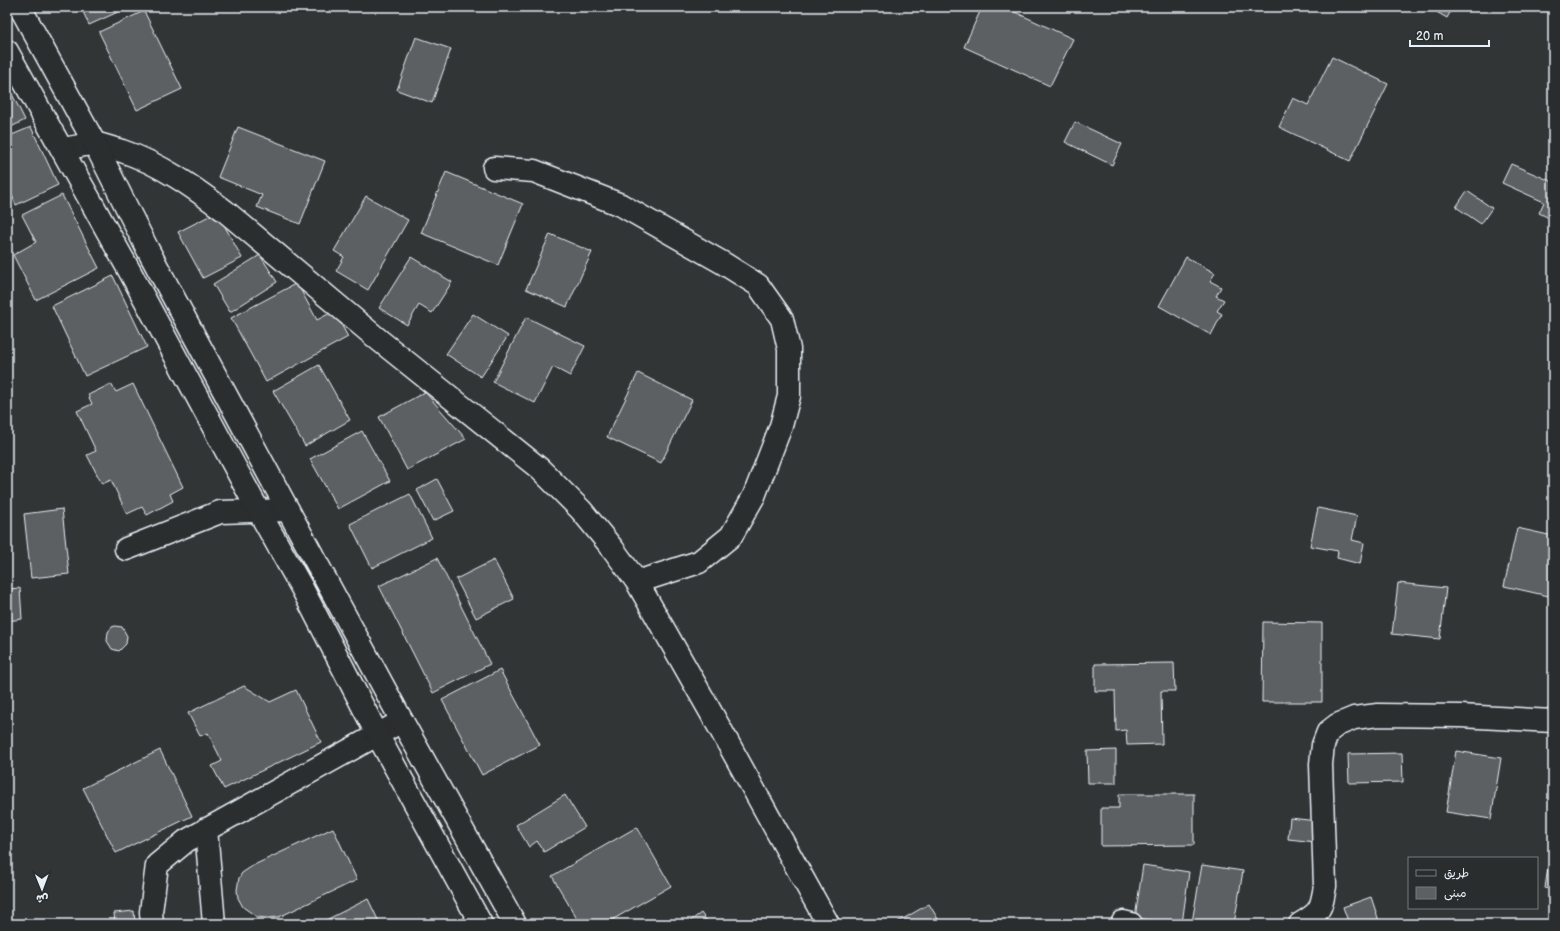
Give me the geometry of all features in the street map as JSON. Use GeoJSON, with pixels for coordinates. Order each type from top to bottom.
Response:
{"type":"FeatureCollection","features":[{"type":"Feature","properties":{"kind":"street"},"geometry":{"type":"LineString","coordinates":[[20,7],[95,144],[148,250],[288,510],[402,721],[515,924]]}},
{"type":"Feature","properties":{"kind":"street"},"geometry":{"type":"LineString","coordinates":[[7,51],[132,276],[258,510],[302,588],[378,736],[478,918],[502,900]]}},
{"type":"Feature","properties":{"kind":"street"},"geometry":{"type":"LineString","coordinates":[[62,149],[95,144],[115,149],[140,157],[166,171],[199,192],[225,211],[379,340],[540,469],[581,510],[613,549],[637,582],[828,924]]}},
{"type":"Feature","properties":{"kind":"street"},"geometry":{"type":"LineString","coordinates":[[494,168],[534,171],[621,205],[723,263],[758,285],[782,319],[789,349],[789,396],[781,426],[754,496],[731,536],[699,562],[637,582]]}},
{"type":"Feature","properties":{"kind":"street"},"geometry":{"type":"LineString","coordinates":[[126,549],[220,512],[288,510]]}},
{"type":"Feature","properties":{"kind":"street"},"geometry":{"type":"LineString","coordinates":[[1300,924],[1314,916],[1322,906],[1325,886],[1320,764],[1328,732],[1337,724],[1354,718],[1378,716],[1460,716],[1553,721]]}},
{"type":"Feature","properties":{"kind":"street"},"geometry":{"type":"LineString","coordinates":[[152,924],[151,912],[157,865],[186,841],[378,736],[402,721]]}},
{"type":"Feature","properties":{"kind":"street"},"geometry":{"type":"LineString","coordinates":[[206,829],[214,924]]}},
{"type":"Feature","properties":{"kind":"building"},"geometry":{"type":"Polygon","coordinates":[[[81,7],[129,7],[89,25],[81,7]]]}},
{"type":"Feature","properties":{"kind":"building"},"geometry":{"type":"Polygon","coordinates":[[[982,7],[1004,7],[1073,39],[1050,86],[964,47],[982,7]]]}},
{"type":"Feature","properties":{"kind":"building"},"geometry":{"type":"Polygon","coordinates":[[[1428,7],[1453,7],[1447,18],[1428,7]]]}},
{"type":"Feature","properties":{"kind":"building"},"geometry":{"type":"Polygon","coordinates":[[[144,11],[182,89],[137,110],[99,32],[144,11]]]}},
{"type":"Feature","properties":{"kind":"building"},"geometry":{"type":"Polygon","coordinates":[[[416,37],[451,49],[432,103],[397,90],[416,37]]]}},
{"type":"Feature","properties":{"kind":"building"},"geometry":{"type":"Polygon","coordinates":[[[1332,57],[1388,84],[1350,161],[1279,127],[1293,98],[1308,105],[1332,57]]]}},
{"type":"Feature","properties":{"kind":"building"},"geometry":{"type":"Polygon","coordinates":[[[7,84],[25,120],[7,129],[7,84]]]}},
{"type":"Feature","properties":{"kind":"building"},"geometry":{"type":"Polygon","coordinates":[[[1075,122],[1122,144],[1112,165],[1065,142],[1075,122]]]}},
{"type":"Feature","properties":{"kind":"building"},"geometry":{"type":"Polygon","coordinates":[[[31,127],[58,185],[16,205],[7,185],[7,137],[31,127]]]}},
{"type":"Feature","properties":{"kind":"building"},"geometry":{"type":"Polygon","coordinates":[[[238,127],[325,161],[300,224],[257,207],[262,195],[218,177],[238,127]]]}},
{"type":"Feature","properties":{"kind":"building"},"geometry":{"type":"Polygon","coordinates":[[[1511,164],[1553,182],[1553,220],[1539,213],[1544,202],[1502,183],[1511,164]]]}},
{"type":"Feature","properties":{"kind":"building"},"geometry":{"type":"Polygon","coordinates":[[[446,172],[523,204],[498,265],[421,233],[446,172]]]}},
{"type":"Feature","properties":{"kind":"building"},"geometry":{"type":"Polygon","coordinates":[[[7,185],[13,198],[7,201],[7,185]]]}},
{"type":"Feature","properties":{"kind":"building"},"geometry":{"type":"Polygon","coordinates":[[[1467,191],[1492,208],[1481,224],[1456,207],[1467,191]]]}},
{"type":"Feature","properties":{"kind":"building"},"geometry":{"type":"Polygon","coordinates":[[[62,195],[99,268],[36,300],[13,255],[36,242],[22,215],[62,195]]]}},
{"type":"Feature","properties":{"kind":"building"},"geometry":{"type":"Polygon","coordinates":[[[366,196],[408,220],[368,290],[336,271],[344,257],[334,251],[366,196]]]}},
{"type":"Feature","properties":{"kind":"building"},"geometry":{"type":"Polygon","coordinates":[[[217,212],[242,258],[203,278],[178,232],[217,212]]]}},
{"type":"Feature","properties":{"kind":"building"},"geometry":{"type":"Polygon","coordinates":[[[550,234],[592,252],[567,307],[526,289],[550,234]]]}},
{"type":"Feature","properties":{"kind":"building"},"geometry":{"type":"Polygon","coordinates":[[[260,255],[277,282],[230,312],[213,284],[260,255]]]}},
{"type":"Feature","properties":{"kind":"building"},"geometry":{"type":"Polygon","coordinates":[[[411,257],[452,282],[432,313],[419,305],[407,325],[379,308],[411,257]]]}},
{"type":"Feature","properties":{"kind":"building"},"geometry":{"type":"Polygon","coordinates":[[[1186,257],[1215,273],[1210,281],[1221,287],[1216,296],[1224,300],[1217,311],[1222,314],[1211,335],[1159,306],[1186,257]]]}},
{"type":"Feature","properties":{"kind":"building"},"geometry":{"type":"Polygon","coordinates":[[[113,276],[147,347],[85,376],[52,306],[113,276]]]}},
{"type":"Feature","properties":{"kind":"building"},"geometry":{"type":"Polygon","coordinates":[[[297,283],[317,320],[334,311],[348,337],[266,382],[231,318],[297,283]]]}},
{"type":"Feature","properties":{"kind":"building"},"geometry":{"type":"Polygon","coordinates":[[[473,314],[508,336],[481,377],[446,354],[473,314]]]}},
{"type":"Feature","properties":{"kind":"building"},"geometry":{"type":"Polygon","coordinates":[[[526,317],[585,346],[570,376],[553,367],[535,403],[493,382],[526,317]]]}},
{"type":"Feature","properties":{"kind":"building"},"geometry":{"type":"Polygon","coordinates":[[[319,365],[350,420],[305,446],[273,391],[319,365]]]}},
{"type":"Feature","properties":{"kind":"building"},"geometry":{"type":"Polygon","coordinates":[[[638,373],[692,400],[661,463],[607,437],[638,373]]]}},
{"type":"Feature","properties":{"kind":"building"},"geometry":{"type":"Polygon","coordinates":[[[111,384],[116,392],[133,384],[183,487],[170,494],[173,501],[147,515],[142,507],[127,514],[111,480],[102,484],[87,455],[96,451],[77,411],[92,404],[88,395],[111,384]]]}},
{"type":"Feature","properties":{"kind":"building"},"geometry":{"type":"Polygon","coordinates":[[[425,392],[466,439],[407,470],[379,417],[425,392]]]}},
{"type":"Feature","properties":{"kind":"building"},"geometry":{"type":"Polygon","coordinates":[[[362,431],[390,481],[338,509],[310,459],[362,431]]]}},
{"type":"Feature","properties":{"kind":"building"},"geometry":{"type":"Polygon","coordinates":[[[437,479],[454,511],[433,521],[417,490],[437,479]]]}},
{"type":"Feature","properties":{"kind":"building"},"geometry":{"type":"Polygon","coordinates":[[[410,494],[432,538],[372,568],[350,524],[410,494]]]}},
{"type":"Feature","properties":{"kind":"building"},"geometry":{"type":"Polygon","coordinates":[[[1318,508],[1357,516],[1352,540],[1364,543],[1360,564],[1337,558],[1338,551],[1310,546],[1318,508]]]}},
{"type":"Feature","properties":{"kind":"building"},"geometry":{"type":"Polygon","coordinates":[[[62,509],[69,574],[31,578],[24,514],[62,509]]]}},
{"type":"Feature","properties":{"kind":"building"},"geometry":{"type":"Polygon","coordinates":[[[1517,528],[1553,536],[1553,597],[1504,586],[1517,528]]]}},
{"type":"Feature","properties":{"kind":"building"},"geometry":{"type":"Polygon","coordinates":[[[437,558],[490,664],[433,693],[379,586],[437,558]]]}},
{"type":"Feature","properties":{"kind":"building"},"geometry":{"type":"Polygon","coordinates":[[[494,560],[514,599],[476,618],[456,579],[494,560]]]}},
{"type":"Feature","properties":{"kind":"building"},"geometry":{"type":"Polygon","coordinates":[[[1398,583],[1446,588],[1440,639],[1392,634],[1398,583]]]}},
{"type":"Feature","properties":{"kind":"building"},"geometry":{"type":"Polygon","coordinates":[[[20,588],[22,619],[7,621],[7,589],[20,588]]]}},
{"type":"Feature","properties":{"kind":"building"},"geometry":{"type":"Polygon","coordinates":[[[1263,622],[1322,623],[1322,702],[1262,702],[1263,622]]]}},
{"type":"Feature","properties":{"kind":"building"},"geometry":{"type":"Polygon","coordinates":[[[115,626],[122,627],[127,636],[126,644],[119,651],[112,649],[107,641],[108,632],[115,626]]]}},
{"type":"Feature","properties":{"kind":"building"},"geometry":{"type":"Polygon","coordinates":[[[1174,663],[1175,691],[1161,691],[1162,744],[1127,745],[1126,730],[1116,731],[1115,691],[1095,691],[1095,664],[1174,663]]]}},
{"type":"Feature","properties":{"kind":"building"},"geometry":{"type":"Polygon","coordinates":[[[500,670],[540,745],[482,775],[442,700],[500,670]]]}},
{"type":"Feature","properties":{"kind":"building"},"geometry":{"type":"Polygon","coordinates":[[[244,686],[270,702],[296,690],[321,742],[224,789],[212,766],[222,761],[208,733],[200,736],[188,713],[244,686]]]}},
{"type":"Feature","properties":{"kind":"building"},"geometry":{"type":"Polygon","coordinates":[[[160,750],[192,816],[116,853],[83,788],[160,750]]]}},
{"type":"Feature","properties":{"kind":"building"},"geometry":{"type":"Polygon","coordinates":[[[1116,750],[1116,783],[1088,783],[1087,751],[1116,750]]]}},
{"type":"Feature","properties":{"kind":"building"},"geometry":{"type":"Polygon","coordinates":[[[1456,751],[1501,758],[1491,819],[1446,812],[1456,751]]]}},
{"type":"Feature","properties":{"kind":"building"},"geometry":{"type":"Polygon","coordinates":[[[1402,753],[1403,782],[1349,783],[1348,754],[1402,753]]]}},
{"type":"Feature","properties":{"kind":"building"},"geometry":{"type":"Polygon","coordinates":[[[1119,794],[1194,794],[1194,845],[1101,846],[1101,808],[1119,808],[1119,794]]]}},
{"type":"Feature","properties":{"kind":"building"},"geometry":{"type":"Polygon","coordinates":[[[565,795],[585,827],[544,852],[537,841],[529,847],[516,825],[565,795]]]}},
{"type":"Feature","properties":{"kind":"building"},"geometry":{"type":"Polygon","coordinates":[[[1290,818],[1317,821],[1316,842],[1288,839],[1290,818]]]}},
{"type":"Feature","properties":{"kind":"building"},"geometry":{"type":"Polygon","coordinates":[[[637,827],[671,886],[605,924],[580,924],[552,876],[637,827]]]}},
{"type":"Feature","properties":{"kind":"building"},"geometry":{"type":"Polygon","coordinates":[[[333,828],[357,880],[279,917],[257,917],[243,907],[238,898],[237,890],[239,878],[242,873],[254,865],[333,828]]]}},
{"type":"Feature","properties":{"kind":"building"},"geometry":{"type":"Polygon","coordinates":[[[1551,846],[1553,846],[1553,890],[1545,888],[1551,846]]]}},
{"type":"Feature","properties":{"kind":"building"},"geometry":{"type":"Polygon","coordinates":[[[1143,865],[1189,872],[1182,924],[1135,918],[1143,865]]]}},
{"type":"Feature","properties":{"kind":"building"},"geometry":{"type":"Polygon","coordinates":[[[1202,865],[1243,871],[1234,924],[1205,924],[1192,922],[1202,865]]]}},
{"type":"Feature","properties":{"kind":"building"},"geometry":{"type":"Polygon","coordinates":[[[1371,897],[1380,924],[1349,924],[1343,907],[1371,897]]]}},
{"type":"Feature","properties":{"kind":"building"},"geometry":{"type":"Polygon","coordinates":[[[368,899],[380,924],[318,924],[368,899]]]}},
{"type":"Feature","properties":{"kind":"building"},"geometry":{"type":"Polygon","coordinates":[[[929,904],[941,924],[894,924],[929,904]]]}},
{"type":"Feature","properties":{"kind":"building"},"geometry":{"type":"Polygon","coordinates":[[[134,911],[135,924],[115,924],[114,913],[134,911]]]}},
{"type":"Feature","properties":{"kind":"building"},"geometry":{"type":"Polygon","coordinates":[[[701,913],[709,924],[686,924],[701,913]]]}}]}
